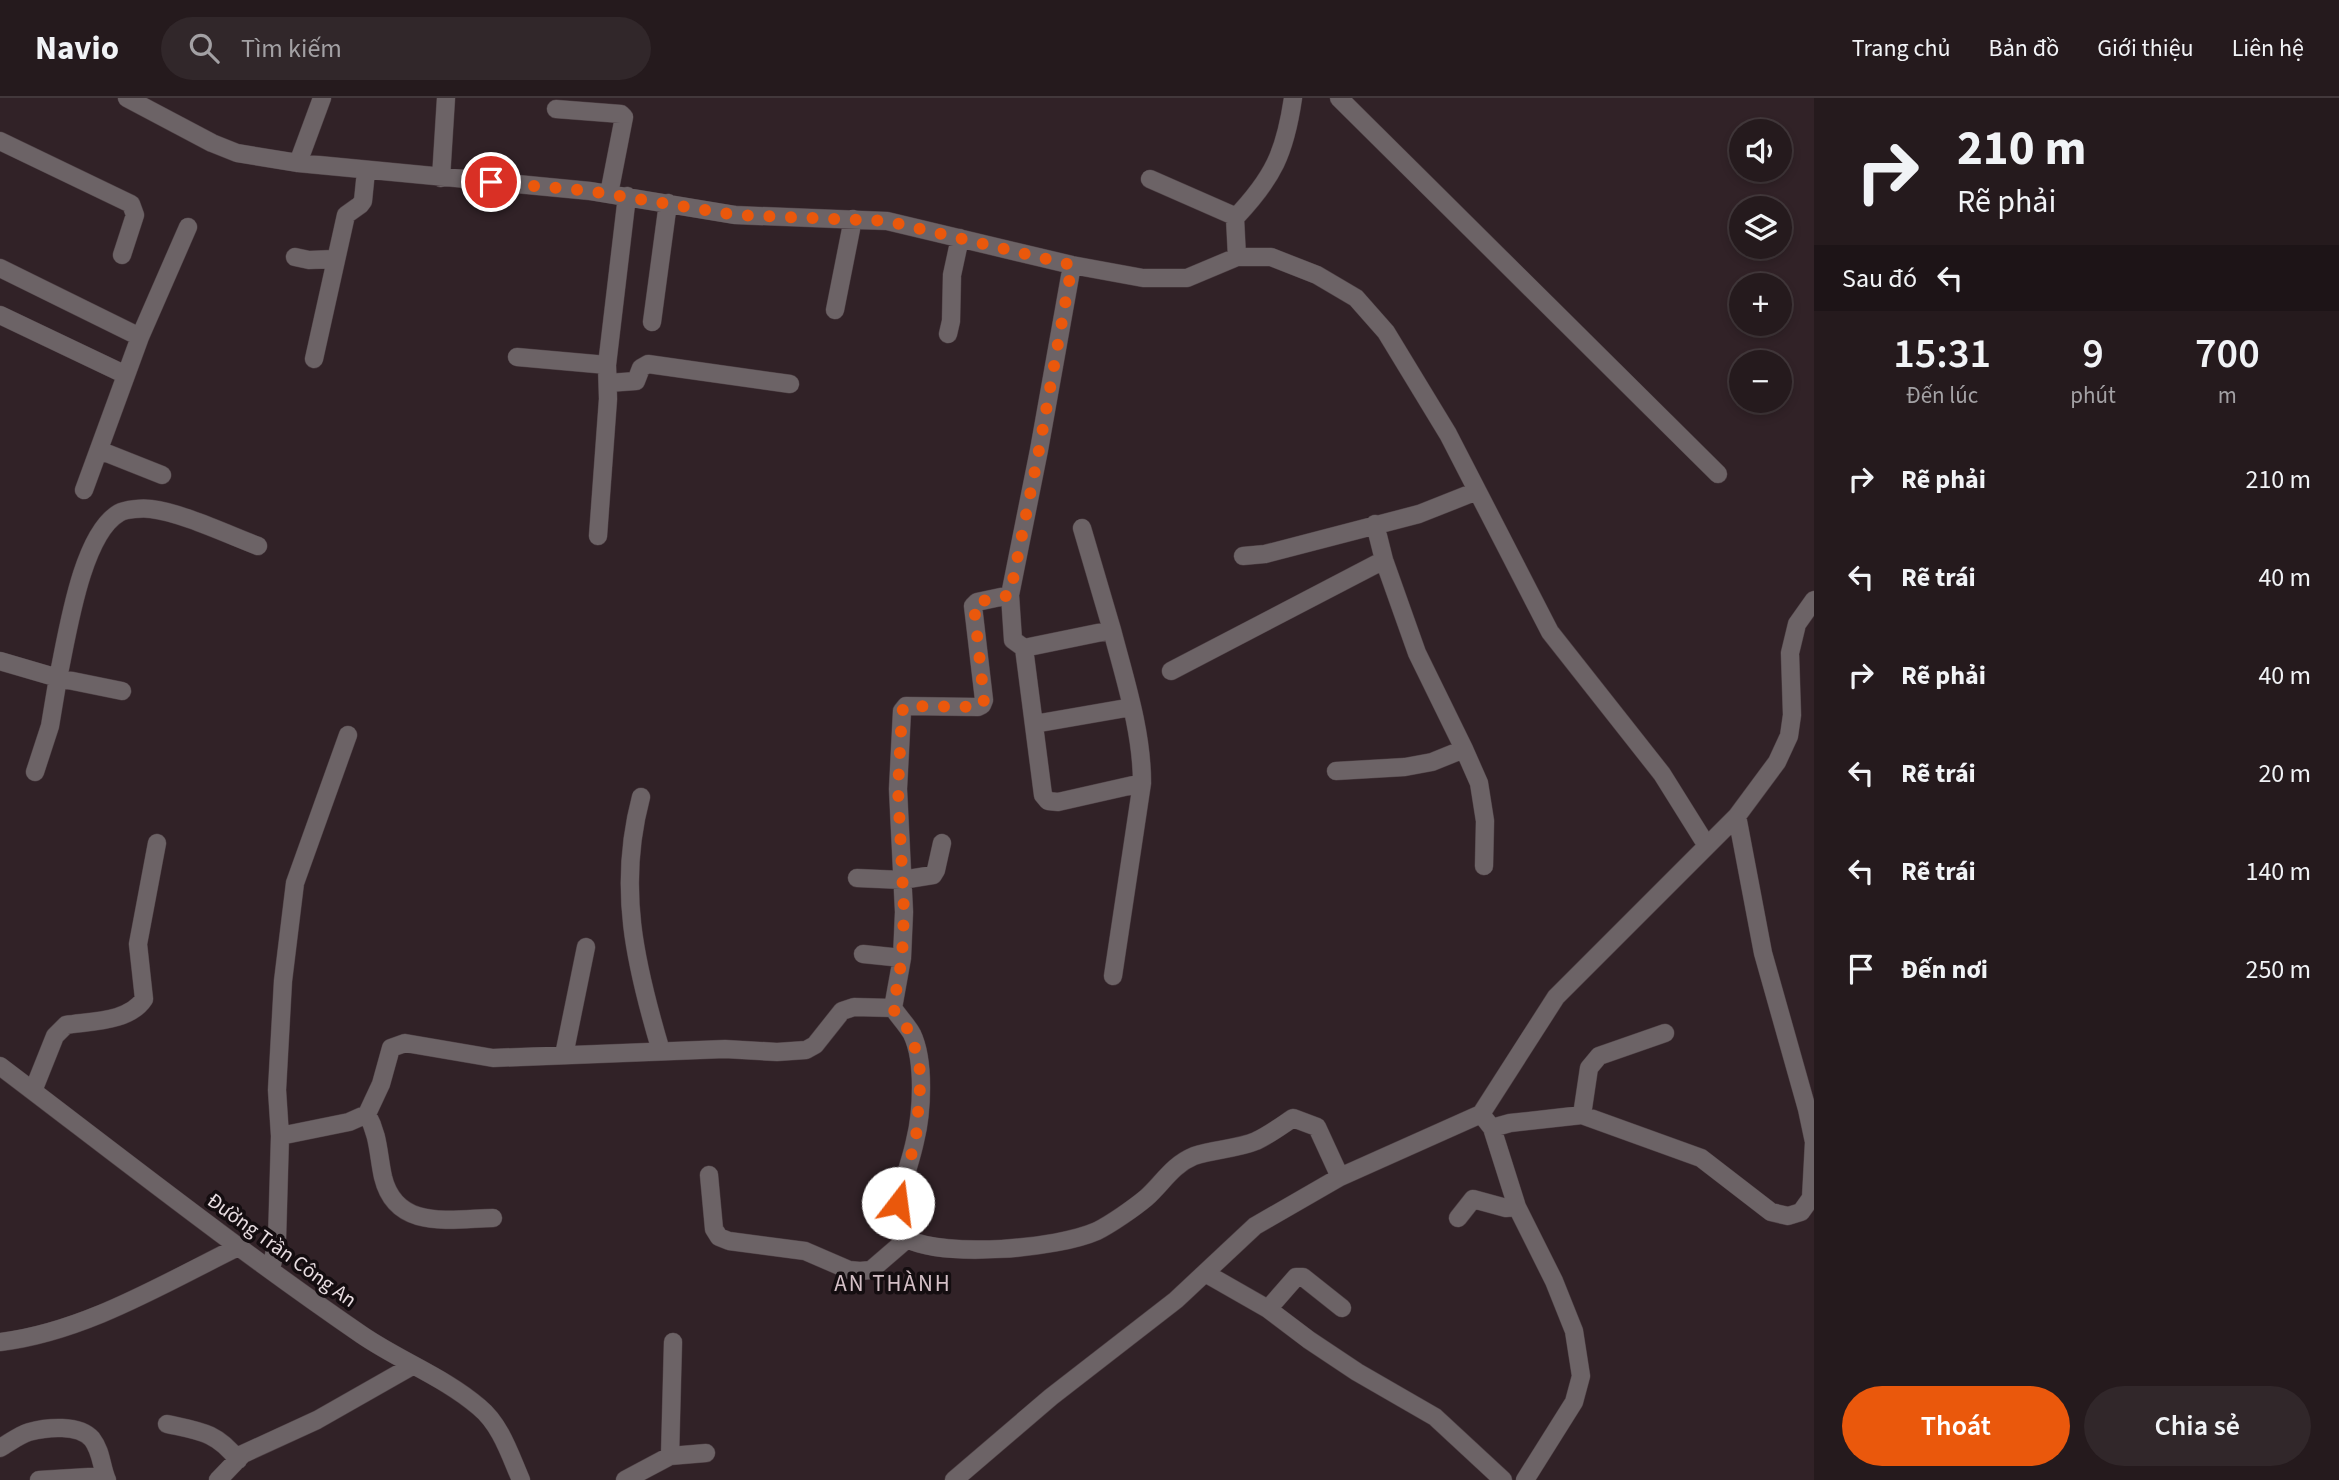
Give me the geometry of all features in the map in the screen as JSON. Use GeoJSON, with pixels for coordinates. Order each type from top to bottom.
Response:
{"type":"FeatureCollection","features":[{"type":"Feature","properties":{"kind":"street"},"geometry":{"type":"LineString","coordinates":[[127,98],[212,143],[237,152],[298,163],[618,195],[735,215],[887,221],[1072,265],[1143,278],[1187,278],[1237,257],[1271,257],[1317,275],[1356,298],[1386,332],[1448,434],[1549,632],[1662,774],[1707,846]]}},
{"type":"Feature","properties":{"kind":"street"},"geometry":{"type":"LineString","coordinates":[[298,163],[322,98]]}},
{"type":"Feature","properties":{"kind":"street"},"geometry":{"type":"LineString","coordinates":[[441,178],[446,98]]}},
{"type":"Feature","properties":{"kind":"street"},"geometry":{"type":"LineString","coordinates":[[1237,257],[1235,218],[1267,181],[1277,162],[1285,141],[1293,98]]}},
{"type":"Feature","properties":{"kind":"street"},"geometry":{"type":"LineString","coordinates":[[1339,98],[1718,474]]}},
{"type":"Feature","properties":{"kind":"street"},"geometry":{"type":"LineString","coordinates":[[556,109],[621,114],[624,117],[598,536]]}},
{"type":"Feature","properties":{"kind":"street"},"geometry":{"type":"LineString","coordinates":[[0,141],[131,204],[135,215],[122,255]]}},
{"type":"Feature","properties":{"kind":"street"},"geometry":{"type":"LineString","coordinates":[[314,359],[334,259],[346,215],[363,201],[366,171]]}},
{"type":"Feature","properties":{"kind":"street"},"geometry":{"type":"LineString","coordinates":[[1150,179],[1235,218]]}},
{"type":"Feature","properties":{"kind":"street"},"geometry":{"type":"LineString","coordinates":[[652,322],[668,203]]}},
{"type":"Feature","properties":{"kind":"street"},"geometry":{"type":"LineString","coordinates":[[835,310],[853,219]]}},
{"type":"Feature","properties":{"kind":"street"},"geometry":{"type":"LineString","coordinates":[[84,490],[140,337],[188,227]]}},
{"type":"Feature","properties":{"kind":"street"},"geometry":{"type":"LineString","coordinates":[[948,334],[951,321],[952,275],[960,238]]}},
{"type":"Feature","properties":{"kind":"street"},"geometry":{"type":"LineString","coordinates":[[295,257],[309,260],[334,259]]}},
{"type":"Feature","properties":{"kind":"street"},"geometry":{"type":"LineString","coordinates":[[1072,265],[1010,595],[1013,640],[1024,648],[1043,795],[1048,801],[1058,802],[1142,783]]}},
{"type":"Feature","properties":{"kind":"street"},"geometry":{"type":"LineString","coordinates":[[0,268],[140,337]]}},
{"type":"Feature","properties":{"kind":"street"},"geometry":{"type":"LineString","coordinates":[[0,315],[126,375]]}},
{"type":"Feature","properties":{"kind":"street"},"geometry":{"type":"LineString","coordinates":[[517,358],[636,381],[641,369],[648,364],[790,384]]}},
{"type":"Feature","properties":{"kind":"street"},"geometry":{"type":"LineString","coordinates":[[99,450],[162,475]]}},
{"type":"Feature","properties":{"kind":"street"},"geometry":{"type":"LineString","coordinates":[[1243,556],[1265,554],[1419,514],[1477,491]]}},
{"type":"Feature","properties":{"kind":"street"},"geometry":{"type":"LineString","coordinates":[[35,772],[50,726],[82,572],[88,554],[112,519],[119,513],[155,510],[258,546]]}},
{"type":"Feature","properties":{"kind":"street"},"geometry":{"type":"LineString","coordinates":[[1375,524],[1384,560],[1417,653],[1479,783],[1485,821],[1484,866]]}},
{"type":"Feature","properties":{"kind":"street"},"geometry":{"type":"LineString","coordinates":[[1082,527],[1132,707],[1142,783],[1113,976]]}},
{"type":"Feature","properties":{"kind":"street"},"geometry":{"type":"LineString","coordinates":[[1171,671],[1384,560]]}},
{"type":"Feature","properties":{"kind":"street"},"geometry":{"type":"LineString","coordinates":[[1010,595],[977,602],[974,606],[984,700],[982,705],[903,708],[898,789],[904,912],[902,958],[893,1009],[912,1035],[921,1075],[916,1138],[898,1203],[901,1225],[907,1239],[919,1245],[969,1249],[1008,1248],[1049,1244],[1097,1231],[1146,1198],[1168,1172],[1193,1157],[1256,1141],[1293,1118],[1317,1127],[1340,1177]]}},
{"type":"Feature","properties":{"kind":"street"},"geometry":{"type":"LineString","coordinates":[[1524,1480],[1574,1402],[1581,1376],[1574,1331],[1554,1281],[1517,1207],[1487,1121],[1556,997],[1737,817],[1777,762],[1789,736],[1792,715],[1790,653],[1797,624],[1814,600]]}},
{"type":"Feature","properties":{"kind":"street"},"geometry":{"type":"LineString","coordinates":[[1024,648],[1112,630]]}},
{"type":"Feature","properties":{"kind":"street"},"geometry":{"type":"LineString","coordinates":[[0,661],[58,678],[122,691]]}},
{"type":"Feature","properties":{"kind":"street"},"geometry":{"type":"LineString","coordinates":[[1034,724],[1132,707]]}},
{"type":"Feature","properties":{"kind":"street"},"geometry":{"type":"LineString","coordinates":[[271,1270],[277,1240],[280,1136],[277,1090],[283,981],[295,883],[348,735]]}},
{"type":"Feature","properties":{"kind":"street"},"geometry":{"type":"LineString","coordinates":[[1336,771],[1405,767],[1432,762],[1464,749]]}},
{"type":"Feature","properties":{"kind":"street"},"geometry":{"type":"LineString","coordinates":[[641,797],[632,831],[630,881],[633,941],[645,997],[661,1051]]}},
{"type":"Feature","properties":{"kind":"street"},"geometry":{"type":"LineString","coordinates":[[954,1480],[1051,1398],[1176,1300],[1255,1226],[1340,1177],[1487,1121],[1510,1123],[1582,1115],[1701,1158],[1771,1212],[1788,1216],[1801,1212],[1811,1198],[1814,1176],[1811,1131],[1763,953],[1737,817]]}},
{"type":"Feature","properties":{"kind":"street"},"geometry":{"type":"LineString","coordinates":[[33,1091],[55,1036],[66,1024],[118,1017],[138,1008],[144,999],[138,944],[157,843]]}},
{"type":"Feature","properties":{"kind":"street"},"geometry":{"type":"LineString","coordinates":[[857,878],[902,880],[933,875],[942,843]]}},
{"type":"Feature","properties":{"kind":"street"},"geometry":{"type":"LineString","coordinates":[[564,1055],[586,947]]}},
{"type":"Feature","properties":{"kind":"street"},"geometry":{"type":"LineString","coordinates":[[863,954],[902,958]]}},
{"type":"Feature","properties":{"kind":"street"},"geometry":{"type":"LineString","coordinates":[[280,1136],[349,1122],[367,1114],[381,1084],[391,1048],[405,1043],[493,1058],[725,1049],[777,1052],[806,1050],[815,1045],[842,1011],[854,1007],[893,1009]]}},
{"type":"Feature","properties":{"kind":"street"},"geometry":{"type":"LineString","coordinates":[[1582,1115],[1592,1062],[1599,1056],[1665,1033]]}},
{"type":"Feature","properties":{"kind":"street","name":"Đường Trần Công An"},"geometry":{"type":"LineString","coordinates":[[0,1066],[238,1247],[363,1336],[441,1380],[481,1408],[503,1437],[521,1480]]}},
{"type":"Feature","properties":{"kind":"street"},"geometry":{"type":"LineString","coordinates":[[367,1114],[375,1129],[383,1178],[390,1196],[400,1209],[413,1215],[436,1219],[493,1218]]}},
{"type":"Feature","properties":{"kind":"street"},"geometry":{"type":"LineString","coordinates":[[709,1175],[714,1229],[719,1237],[729,1241],[804,1251],[860,1272],[871,1270],[907,1239]]}},
{"type":"Feature","properties":{"kind":"street"},"geometry":{"type":"LineString","coordinates":[[1458,1218],[1473,1199],[1506,1208],[1517,1207]]}},
{"type":"Feature","properties":{"kind":"street"},"geometry":{"type":"LineString","coordinates":[[0,1342],[31,1338],[110,1310],[238,1247]]}},
{"type":"Feature","properties":{"kind":"street"},"geometry":{"type":"LineString","coordinates":[[1205,1273],[1268,1308],[1357,1372],[1435,1417],[1503,1480]]}},
{"type":"Feature","properties":{"kind":"street"},"geometry":{"type":"LineString","coordinates":[[1268,1308],[1296,1277],[1303,1278],[1342,1308]]}},
{"type":"Feature","properties":{"kind":"street"},"geometry":{"type":"LineString","coordinates":[[670,1457],[673,1342]]}},
{"type":"Feature","properties":{"kind":"street"},"geometry":{"type":"LineString","coordinates":[[218,1480],[243,1454],[317,1420],[412,1366]]}},
{"type":"Feature","properties":{"kind":"street"},"geometry":{"type":"LineString","coordinates":[[167,1424],[215,1437],[226,1444],[238,1460]]}},
{"type":"Feature","properties":{"kind":"street"},"geometry":{"type":"LineString","coordinates":[[0,1448],[27,1433],[56,1428],[77,1431],[90,1437],[100,1452],[106,1478],[39,1480]]}},
{"type":"Feature","properties":{"kind":"street"},"geometry":{"type":"LineString","coordinates":[[625,1480],[670,1457],[706,1453]]}},
{"type":"Feature","properties":{"kind":"district","name":"AN THÀNH"},"geometry":{"type":"Point","coordinates":[893,1283]}},
{"type":"Feature","properties":{"kind":"route"},"geometry":{"type":"LineString","coordinates":[[491,182],[590,191],[735,215],[887,221],[1072,265],[1010,595],[977,602],[974,606],[984,700],[978,707],[906,706],[902,711],[898,789],[904,912],[902,958],[893,1009],[912,1035],[921,1075],[916,1138],[898,1203]]}}]}
